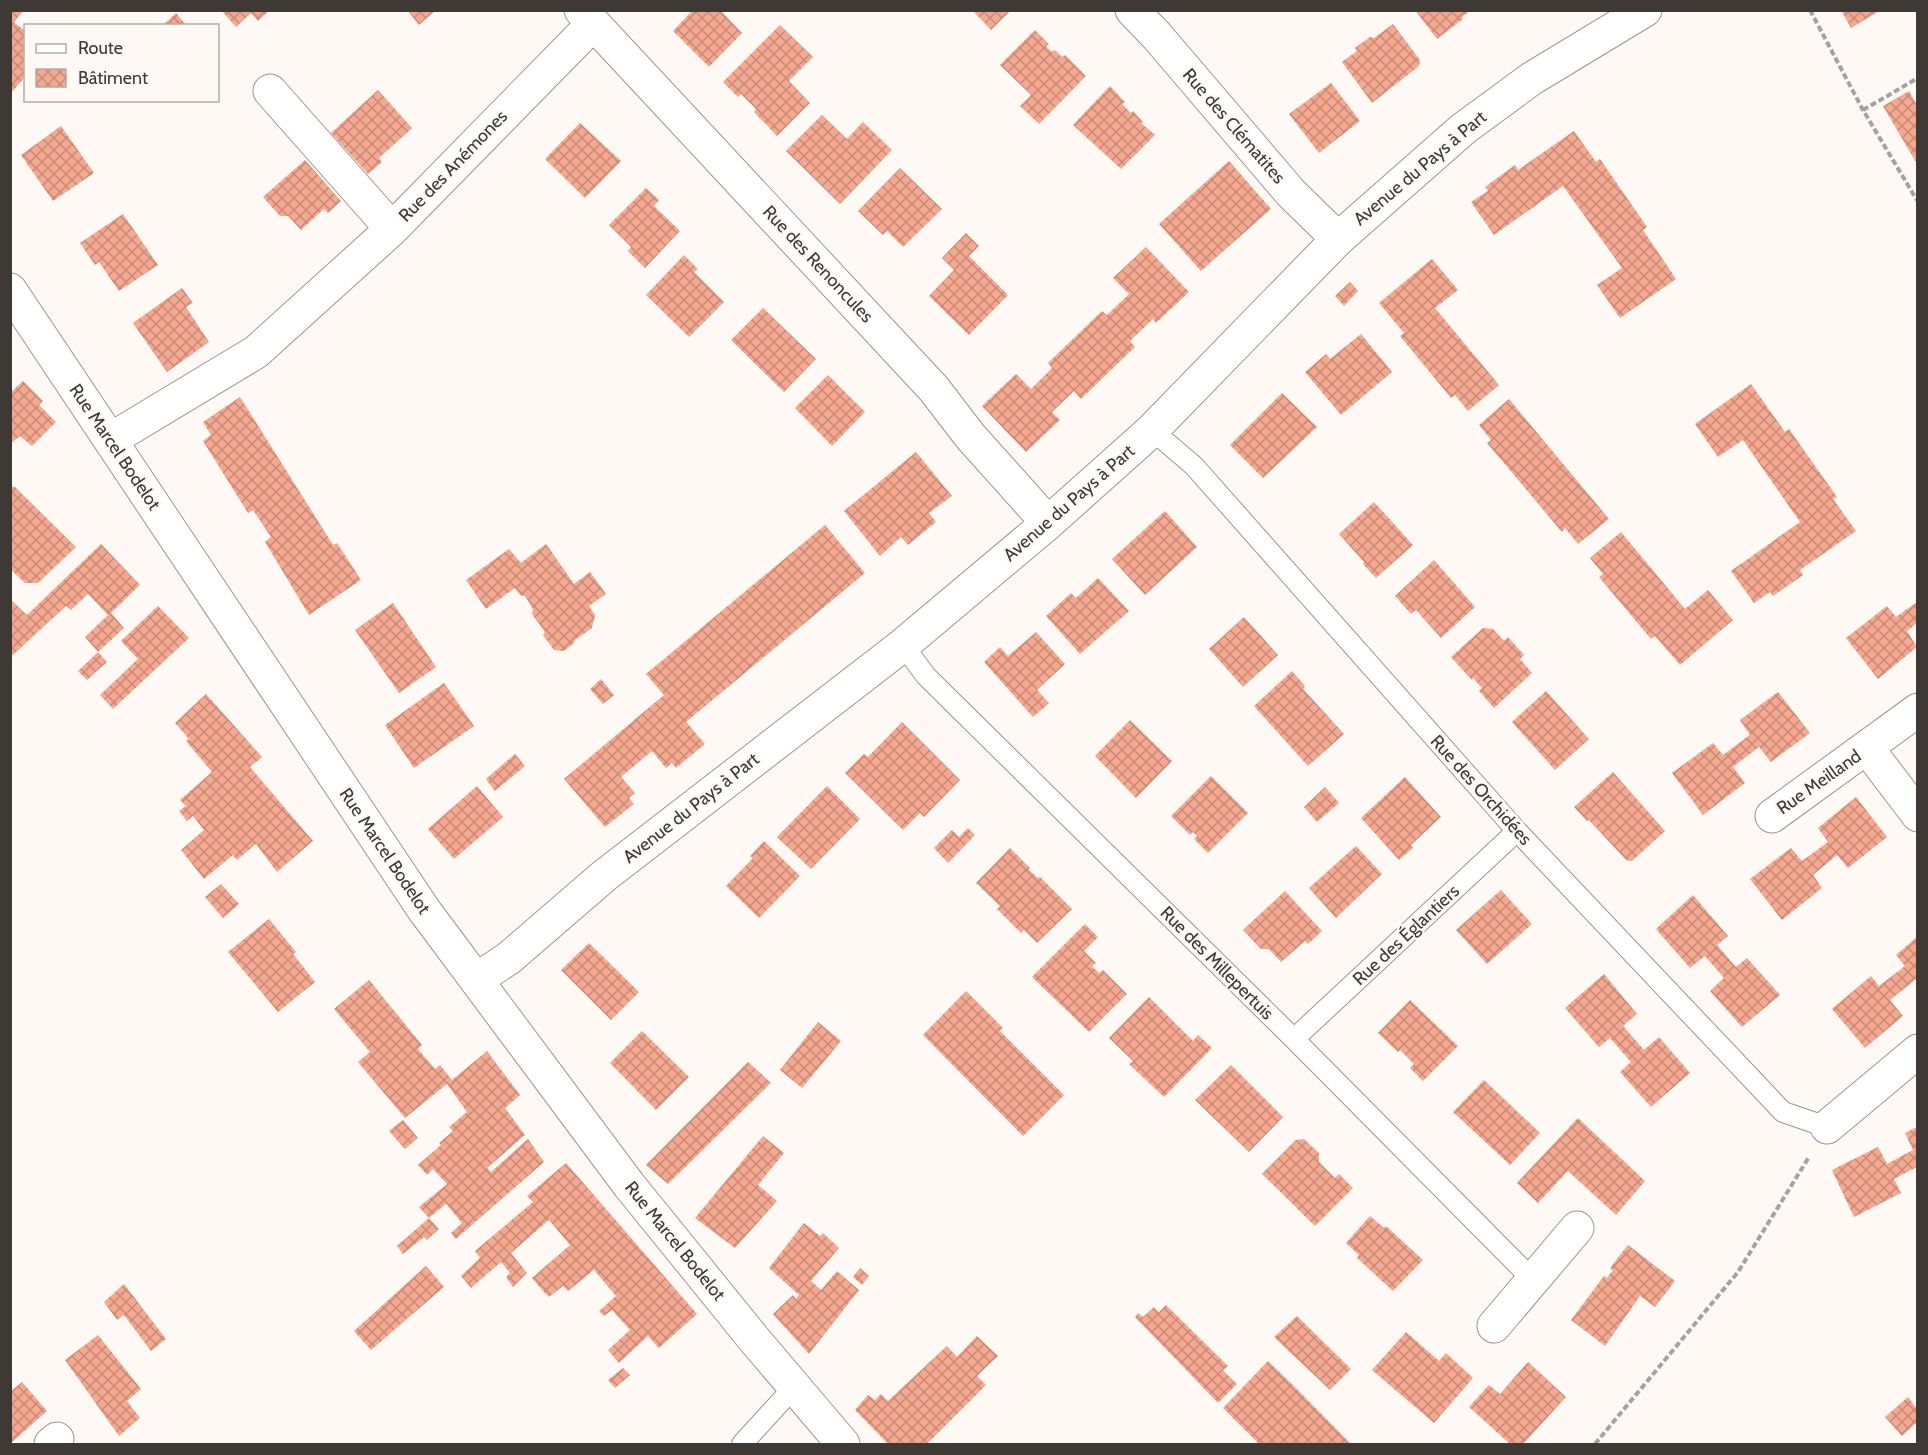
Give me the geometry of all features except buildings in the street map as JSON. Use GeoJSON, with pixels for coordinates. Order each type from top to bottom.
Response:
{"type":"FeatureCollection","features":[{"type":"Feature","properties":{"kind":"street","name":"Rue des Clématites"},"geometry":{"type":"LineString","coordinates":[[1132,10],[1291,193],[1338,238]]}},
{"type":"Feature","properties":{"kind":"street","name":"Avenue du Pays à Part"},"geometry":{"type":"LineString","coordinates":[[476,980],[509,958],[604,876],[903,645],[1048,523],[1152,430],[1338,238],[1462,129],[1531,79],[1645,10]]}},
{"type":"Feature","properties":{"kind":"street","name":"Rue des Anémones"},"geometry":{"type":"LineString","coordinates":[[270,91],[392,229],[587,17]]}},
{"type":"Feature","properties":{"kind":"street","name":"Rue des Renoncules"},"geometry":{"type":"LineString","coordinates":[[587,17],[934,389],[970,436],[1048,523]]}},
{"type":"Feature","properties":{"kind":"street"},"geometry":{"type":"LineString","coordinates":[[110,440],[256,352],[392,229]]}},
{"type":"Feature","properties":{"kind":"street","name":"Rue Marcel Bodelot"},"geometry":{"type":"LineString","coordinates":[[10,290],[393,864],[476,980],[629,1185],[753,1338],[843,1444]]}},
{"type":"Feature","properties":{"kind":"street","name":"Rue Meilland"},"geometry":{"type":"LineString","coordinates":[[1772,816],[1917,710]]}},
{"type":"Feature","properties":{"kind":"street","name":"Rue Meilland"},"geometry":{"type":"LineString","coordinates":[[1867,748],[1917,815]]}},
{"type":"Feature","properties":{"kind":"street"},"geometry":{"type":"LineString","coordinates":[[1827,1127],[1917,1051]]}},
{"type":"Feature","properties":{"kind":"street"},"geometry":{"type":"LineString","coordinates":[[1494,1326],[1577,1228]]}},
{"type":"Feature","properties":{"kind":"lane","name":"Rue des Orchidées"},"geometry":{"type":"LineString","coordinates":[[1152,430],[1194,466],[1517,831],[1783,1112],[1827,1127]]}},
{"type":"Feature","properties":{"kind":"lane","name":"Rue des Millepertuis"},"geometry":{"type":"LineString","coordinates":[[903,645],[926,676],[1294,1039],[1533,1280]]}},
{"type":"Feature","properties":{"kind":"lane","name":"Rue des Églantiers"},"geometry":{"type":"LineString","coordinates":[[1294,1039],[1517,831]]}},
{"type":"Feature","properties":{"kind":"lane"},"geometry":{"type":"LineString","coordinates":[[742,1444],[795,1386]]}},
{"type":"Feature","properties":{"kind":"path"},"geometry":{"type":"LineString","coordinates":[[1810,10],[1863,110],[1917,202]]}},
{"type":"Feature","properties":{"kind":"path"},"geometry":{"type":"LineString","coordinates":[[1863,110],[1917,78]]}},
{"type":"Feature","properties":{"kind":"path"},"geometry":{"type":"LineString","coordinates":[[1595,1444],[1738,1272],[1827,1127]]}}]}
